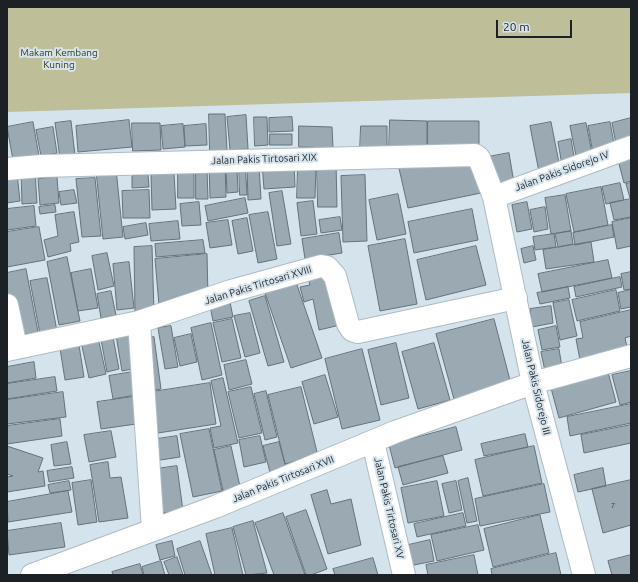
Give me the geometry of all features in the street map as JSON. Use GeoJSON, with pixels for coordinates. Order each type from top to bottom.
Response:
{"type":"FeatureCollection","features":[{"type":"Feature","properties":{"kind":"street","name":"Jalan Pakis Sidorejo IV"},"geometry":{"type":"LineString","coordinates":[[494,197],[631,147]]}},
{"type":"Feature","properties":{"kind":"street","name":"Jalan Pakis Tirtosari XIX"},"geometry":{"type":"LineString","coordinates":[[7,170],[48,165],[475,155],[479,158],[494,197]]}},
{"type":"Feature","properties":{"kind":"street","name":"Jalan Pakis Sidorejo III"},"geometry":{"type":"LineString","coordinates":[[494,197],[533,383],[584,575]]}},
{"type":"Feature","properties":{"kind":"street","name":"Jalan Pakis Tirtosari XVIII"},"geometry":{"type":"LineString","coordinates":[[11,349],[139,322],[231,291],[321,266],[327,267],[335,276],[348,324],[352,330],[358,332],[516,298]]}},
{"type":"Feature","properties":{"kind":"street"},"geometry":{"type":"LineString","coordinates":[[7,305],[11,349]]}},
{"type":"Feature","properties":{"kind":"street"},"geometry":{"type":"LineString","coordinates":[[139,322],[153,530]]}},
{"type":"Feature","properties":{"kind":"street","name":"Jalan Pakis Tirtosari XVII"},"geometry":{"type":"LineString","coordinates":[[32,575],[272,485],[373,442],[533,383],[631,356]]}},
{"type":"Feature","properties":{"kind":"street","name":"Jalan Pakis Tirtosari XV"},"geometry":{"type":"LineString","coordinates":[[373,442],[404,575]]}},
{"type":"Feature","properties":{"kind":"green space","name":"Makam Kembang Kuning"},"geometry":{"type":"Polygon","coordinates":[[[7,7],[631,7],[631,93],[7,112],[7,7]]]}},
{"type":"Feature","properties":{"kind":"building"},"geometry":{"type":"Polygon","coordinates":[[[209,114],[225,114],[227,150],[210,151],[209,114]]]}},
{"type":"Feature","properties":{"kind":"building"},"geometry":{"type":"Polygon","coordinates":[[[246,115],[248,149],[230,150],[227,117],[246,115]]]}},
{"type":"Feature","properties":{"kind":"building"},"geometry":{"type":"Polygon","coordinates":[[[254,117],[267,117],[268,145],[255,146],[254,117]]]}},
{"type":"Feature","properties":{"kind":"building"},"geometry":{"type":"Polygon","coordinates":[[[292,117],[293,131],[269,132],[269,118],[292,117]]]}},
{"type":"Feature","properties":{"kind":"building"},"geometry":{"type":"Polygon","coordinates":[[[631,118],[631,141],[616,144],[612,123],[631,118]]]}},
{"type":"Feature","properties":{"kind":"building"},"geometry":{"type":"Polygon","coordinates":[[[129,120],[132,147],[78,152],[76,126],[129,120]]]}},
{"type":"Feature","properties":{"kind":"building"},"geometry":{"type":"Polygon","coordinates":[[[390,120],[427,121],[427,152],[389,152],[390,120]]]}},
{"type":"Feature","properties":{"kind":"building"},"geometry":{"type":"Polygon","coordinates":[[[71,121],[75,155],[60,158],[55,123],[71,121]]]}},
{"type":"Feature","properties":{"kind":"building"},"geometry":{"type":"Polygon","coordinates":[[[428,121],[479,121],[479,149],[428,149],[428,121]]]}},
{"type":"Feature","properties":{"kind":"building"},"geometry":{"type":"Polygon","coordinates":[[[33,122],[39,156],[13,160],[7,127],[33,122]]]}},
{"type":"Feature","properties":{"kind":"building"},"geometry":{"type":"Polygon","coordinates":[[[551,122],[560,168],[539,172],[530,126],[551,122]]]}},
{"type":"Feature","properties":{"kind":"building"},"geometry":{"type":"Polygon","coordinates":[[[610,122],[615,149],[593,153],[588,126],[610,122]]]}},
{"type":"Feature","properties":{"kind":"building"},"geometry":{"type":"Polygon","coordinates":[[[132,123],[160,123],[161,150],[133,151],[132,123]]]}},
{"type":"Feature","properties":{"kind":"building"},"geometry":{"type":"Polygon","coordinates":[[[586,123],[593,158],[577,161],[570,126],[586,123]]]}},
{"type":"Feature","properties":{"kind":"building"},"geometry":{"type":"Polygon","coordinates":[[[183,124],[185,147],[163,149],[161,126],[183,124]]]}},
{"type":"Feature","properties":{"kind":"building"},"geometry":{"type":"Polygon","coordinates":[[[206,124],[207,145],[185,146],[184,126],[206,124]]]}},
{"type":"Feature","properties":{"kind":"building"},"geometry":{"type":"Polygon","coordinates":[[[299,126],[332,127],[333,148],[299,147],[299,126]]]}},
{"type":"Feature","properties":{"kind":"building"},"geometry":{"type":"Polygon","coordinates":[[[361,126],[387,126],[387,152],[360,151],[361,126]]]}},
{"type":"Feature","properties":{"kind":"building"},"geometry":{"type":"Polygon","coordinates":[[[53,127],[57,153],[41,156],[36,130],[53,127]]]}},
{"type":"Feature","properties":{"kind":"building"},"geometry":{"type":"Polygon","coordinates":[[[270,134],[292,134],[292,145],[270,145],[270,134]]]}},
{"type":"Feature","properties":{"kind":"building"},"geometry":{"type":"Polygon","coordinates":[[[571,139],[575,163],[562,165],[558,142],[571,139]]]}},
{"type":"Feature","properties":{"kind":"building"},"geometry":{"type":"Polygon","coordinates":[[[509,153],[514,183],[493,187],[488,157],[509,153]]]}},
{"type":"Feature","properties":{"kind":"building"},"geometry":{"type":"Polygon","coordinates":[[[631,157],[631,181],[624,183],[618,160],[631,157]]]}},
{"type":"Feature","properties":{"kind":"building"},"geometry":{"type":"Polygon","coordinates":[[[475,160],[481,193],[408,208],[398,164],[475,160]]]}},
{"type":"Feature","properties":{"kind":"building"},"geometry":{"type":"Polygon","coordinates":[[[294,161],[295,187],[264,189],[262,163],[294,161]]]}},
{"type":"Feature","properties":{"kind":"building"},"geometry":{"type":"Polygon","coordinates":[[[225,162],[226,197],[210,198],[209,163],[225,162]]]}},
{"type":"Feature","properties":{"kind":"building"},"geometry":{"type":"Polygon","coordinates":[[[239,162],[245,162],[247,195],[240,195],[239,162]]]}},
{"type":"Feature","properties":{"kind":"building"},"geometry":{"type":"Polygon","coordinates":[[[317,162],[336,162],[337,207],[318,207],[317,162]]]}},
{"type":"Feature","properties":{"kind":"building"},"geometry":{"type":"Polygon","coordinates":[[[259,166],[261,199],[248,200],[247,167],[259,166]]]}},
{"type":"Feature","properties":{"kind":"building"},"geometry":{"type":"Polygon","coordinates":[[[298,167],[316,167],[315,198],[297,198],[298,167]]]}},
{"type":"Feature","properties":{"kind":"building"},"geometry":{"type":"Polygon","coordinates":[[[116,169],[123,237],[103,239],[96,171],[116,169]]]}},
{"type":"Feature","properties":{"kind":"building"},"geometry":{"type":"Polygon","coordinates":[[[237,169],[238,192],[227,193],[226,170],[237,169]]]}},
{"type":"Feature","properties":{"kind":"building"},"geometry":{"type":"Polygon","coordinates":[[[196,170],[207,170],[208,199],[196,199],[196,170]]]}},
{"type":"Feature","properties":{"kind":"building"},"geometry":{"type":"Polygon","coordinates":[[[35,171],[37,203],[22,204],[21,172],[35,171]]]}},
{"type":"Feature","properties":{"kind":"building"},"geometry":{"type":"Polygon","coordinates":[[[178,171],[194,171],[194,198],[178,198],[178,171]]]}},
{"type":"Feature","properties":{"kind":"building"},"geometry":{"type":"Polygon","coordinates":[[[17,173],[20,201],[7,203],[7,174],[17,173]]]}},
{"type":"Feature","properties":{"kind":"building"},"geometry":{"type":"Polygon","coordinates":[[[174,173],[176,209],[152,210],[151,174],[174,173]]]}},
{"type":"Feature","properties":{"kind":"building"},"geometry":{"type":"Polygon","coordinates":[[[148,175],[149,187],[132,188],[132,176],[148,175]]]}},
{"type":"Feature","properties":{"kind":"building"},"geometry":{"type":"Polygon","coordinates":[[[365,175],[367,241],[343,242],[341,176],[365,175]]]}},
{"type":"Feature","properties":{"kind":"building"},"geometry":{"type":"Polygon","coordinates":[[[57,177],[59,203],[40,205],[38,179],[57,177]]]}},
{"type":"Feature","properties":{"kind":"building"},"geometry":{"type":"Polygon","coordinates":[[[95,178],[101,236],[82,237],[76,179],[95,178]]]}},
{"type":"Feature","properties":{"kind":"building"},"geometry":{"type":"Polygon","coordinates":[[[620,183],[624,200],[606,204],[602,187],[620,183]]]}},
{"type":"Feature","properties":{"kind":"building"},"geometry":{"type":"Polygon","coordinates":[[[631,183],[631,198],[630,198],[626,184],[631,183]]]}},
{"type":"Feature","properties":{"kind":"building"},"geometry":{"type":"Polygon","coordinates":[[[601,187],[608,225],[574,232],[566,194],[601,187]]]}},
{"type":"Feature","properties":{"kind":"building"},"geometry":{"type":"Polygon","coordinates":[[[74,190],[77,203],[61,205],[59,192],[74,190]]]}},
{"type":"Feature","properties":{"kind":"building"},"geometry":{"type":"Polygon","coordinates":[[[149,190],[150,218],[123,218],[122,191],[149,190]]]}},
{"type":"Feature","properties":{"kind":"building"},"geometry":{"type":"Polygon","coordinates":[[[282,191],[291,244],[277,246],[269,193],[282,191]]]}},
{"type":"Feature","properties":{"kind":"building"},"geometry":{"type":"Polygon","coordinates":[[[398,194],[406,234],[377,240],[369,200],[398,194]]]}},
{"type":"Feature","properties":{"kind":"building"},"geometry":{"type":"Polygon","coordinates":[[[565,195],[571,231],[551,234],[545,198],[565,195]]]}},
{"type":"Feature","properties":{"kind":"building"},"geometry":{"type":"Polygon","coordinates":[[[245,198],[248,213],[208,221],[205,206],[245,198]]]}},
{"type":"Feature","properties":{"kind":"building"},"geometry":{"type":"Polygon","coordinates":[[[631,199],[631,217],[614,220],[610,203],[631,199]]]}},
{"type":"Feature","properties":{"kind":"building"},"geometry":{"type":"Polygon","coordinates":[[[313,201],[317,234],[301,236],[297,203],[313,201]]]}},
{"type":"Feature","properties":{"kind":"building"},"geometry":{"type":"Polygon","coordinates":[[[199,202],[201,225],[182,226],[180,204],[199,202]]]}},
{"type":"Feature","properties":{"kind":"building"},"geometry":{"type":"Polygon","coordinates":[[[527,202],[532,229],[517,232],[512,205],[527,202]]]}},
{"type":"Feature","properties":{"kind":"building"},"geometry":{"type":"Polygon","coordinates":[[[55,205],[56,212],[40,214],[39,207],[55,205]]]}},
{"type":"Feature","properties":{"kind":"building"},"geometry":{"type":"Polygon","coordinates":[[[34,206],[36,226],[7,230],[7,209],[34,206]]]}},
{"type":"Feature","properties":{"kind":"building"},"geometry":{"type":"Polygon","coordinates":[[[545,207],[548,229],[534,232],[530,210],[545,207]]]}},
{"type":"Feature","properties":{"kind":"building"},"geometry":{"type":"Polygon","coordinates":[[[472,209],[478,240],[414,253],[408,222],[472,209]]]}},
{"type":"Feature","properties":{"kind":"building"},"geometry":{"type":"Polygon","coordinates":[[[74,212],[79,242],[70,244],[71,251],[48,257],[44,240],[58,236],[55,215],[74,212]]]}},
{"type":"Feature","properties":{"kind":"building"},"geometry":{"type":"Polygon","coordinates":[[[268,212],[277,259],[258,263],[249,215],[268,212]]]}},
{"type":"Feature","properties":{"kind":"building"},"geometry":{"type":"Polygon","coordinates":[[[340,217],[342,230],[321,233],[319,220],[340,217]]]}},
{"type":"Feature","properties":{"kind":"building"},"geometry":{"type":"Polygon","coordinates":[[[247,218],[253,251],[238,254],[232,221],[247,218]]]}},
{"type":"Feature","properties":{"kind":"building"},"geometry":{"type":"Polygon","coordinates":[[[631,218],[631,246],[617,249],[612,222],[631,218]]]}},
{"type":"Feature","properties":{"kind":"building"},"geometry":{"type":"Polygon","coordinates":[[[228,220],[232,245],[210,248],[206,223],[228,220]]]}},
{"type":"Feature","properties":{"kind":"building"},"geometry":{"type":"Polygon","coordinates":[[[178,221],[180,239],[151,241],[149,224],[178,221]]]}},
{"type":"Feature","properties":{"kind":"building"},"geometry":{"type":"Polygon","coordinates":[[[146,223],[148,235],[125,239],[123,227],[146,223]]]}},
{"type":"Feature","properties":{"kind":"building"},"geometry":{"type":"Polygon","coordinates":[[[612,225],[614,237],[575,245],[573,233],[612,225]]]}},
{"type":"Feature","properties":{"kind":"building"},"geometry":{"type":"Polygon","coordinates":[[[39,227],[45,260],[7,267],[7,232],[39,227]]]}},
{"type":"Feature","properties":{"kind":"building"},"geometry":{"type":"Polygon","coordinates":[[[571,231],[573,244],[558,247],[555,234],[571,231]]]}},
{"type":"Feature","properties":{"kind":"building"},"geometry":{"type":"Polygon","coordinates":[[[339,233],[342,253],[305,259],[302,239],[339,233]]]}},
{"type":"Feature","properties":{"kind":"building"},"geometry":{"type":"Polygon","coordinates":[[[554,234],[556,247],[535,250],[533,237],[554,234]]]}},
{"type":"Feature","properties":{"kind":"building"},"geometry":{"type":"Polygon","coordinates":[[[405,239],[417,304],[380,311],[368,246],[405,239]]]}},
{"type":"Feature","properties":{"kind":"building"},"geometry":{"type":"Polygon","coordinates":[[[203,240],[205,253],[156,257],[155,244],[203,240]]]}},
{"type":"Feature","properties":{"kind":"building"},"geometry":{"type":"Polygon","coordinates":[[[591,242],[594,262],[546,269],[543,250],[591,242]]]}},
{"type":"Feature","properties":{"kind":"building"},"geometry":{"type":"Polygon","coordinates":[[[152,246],[154,313],[135,313],[134,247],[152,246]]]}},
{"type":"Feature","properties":{"kind":"building"},"geometry":{"type":"Polygon","coordinates":[[[476,246],[486,285],[426,300],[417,260],[476,246]]]}},
{"type":"Feature","properties":{"kind":"building"},"geometry":{"type":"Polygon","coordinates":[[[533,246],[536,260],[524,263],[521,249],[533,246]]]}},
{"type":"Feature","properties":{"kind":"building"},"geometry":{"type":"Polygon","coordinates":[[[107,253],[114,286],[98,290],[92,256],[107,253]]]}},
{"type":"Feature","properties":{"kind":"building"},"geometry":{"type":"Polygon","coordinates":[[[207,254],[208,297],[159,305],[155,259],[207,254]]]}},
{"type":"Feature","properties":{"kind":"building"},"geometry":{"type":"Polygon","coordinates":[[[67,257],[80,321],[59,325],[47,262],[67,257]]]}},
{"type":"Feature","properties":{"kind":"building"},"geometry":{"type":"Polygon","coordinates":[[[608,260],[612,278],[542,292],[538,274],[608,260]]]}},
{"type":"Feature","properties":{"kind":"building"},"geometry":{"type":"Polygon","coordinates":[[[129,262],[134,308],[117,310],[113,264],[129,262]]]}},
{"type":"Feature","properties":{"kind":"building"},"geometry":{"type":"Polygon","coordinates":[[[26,269],[38,332],[15,336],[7,293],[7,273],[26,269]]]}},
{"type":"Feature","properties":{"kind":"building"},"geometry":{"type":"Polygon","coordinates":[[[91,269],[98,308],[78,311],[71,273],[91,269]]]}},
{"type":"Feature","properties":{"kind":"building"},"geometry":{"type":"Polygon","coordinates":[[[328,271],[340,325],[319,330],[313,299],[304,302],[300,287],[310,285],[307,275],[328,271]]]}},
{"type":"Feature","properties":{"kind":"building"},"geometry":{"type":"Polygon","coordinates":[[[631,272],[631,289],[624,290],[621,274],[631,272]]]}},
{"type":"Feature","properties":{"kind":"building"},"geometry":{"type":"Polygon","coordinates":[[[620,277],[622,287],[576,297],[574,287],[620,277]]]}},
{"type":"Feature","properties":{"kind":"building"},"geometry":{"type":"Polygon","coordinates":[[[47,278],[57,331],[40,334],[30,281],[47,278]]]}},
{"type":"Feature","properties":{"kind":"building"},"geometry":{"type":"Polygon","coordinates":[[[296,282],[322,358],[291,368],[265,293],[296,282]]]}},
{"type":"Feature","properties":{"kind":"building"},"geometry":{"type":"Polygon","coordinates":[[[568,287],[570,298],[540,304],[537,293],[568,287]]]}},
{"type":"Feature","properties":{"kind":"building"},"geometry":{"type":"Polygon","coordinates":[[[616,290],[620,311],[577,321],[572,300],[616,290]]]}},
{"type":"Feature","properties":{"kind":"building"},"geometry":{"type":"Polygon","coordinates":[[[631,290],[631,307],[621,309],[618,293],[631,290]]]}},
{"type":"Feature","properties":{"kind":"building"},"geometry":{"type":"Polygon","coordinates":[[[111,291],[116,315],[101,318],[97,294],[111,291]]]}},
{"type":"Feature","properties":{"kind":"building"},"geometry":{"type":"Polygon","coordinates":[[[265,296],[284,362],[268,366],[249,301],[265,296]]]}},
{"type":"Feature","properties":{"kind":"building"},"geometry":{"type":"Polygon","coordinates":[[[569,300],[577,336],[560,340],[553,303],[569,300]]]}},
{"type":"Feature","properties":{"kind":"building"},"geometry":{"type":"Polygon","coordinates":[[[230,302],[233,317],[213,321],[210,306],[230,302]]]}},
{"type":"Feature","properties":{"kind":"building"},"geometry":{"type":"Polygon","coordinates":[[[551,306],[553,323],[532,327],[530,309],[551,306]]]}},
{"type":"Feature","properties":{"kind":"building"},"geometry":{"type":"Polygon","coordinates":[[[631,310],[631,336],[625,338],[628,352],[580,360],[576,339],[583,338],[580,322],[631,310]]]}},
{"type":"Feature","properties":{"kind":"building"},"geometry":{"type":"Polygon","coordinates":[[[250,313],[260,353],[245,357],[234,316],[250,313]]]}},
{"type":"Feature","properties":{"kind":"building"},"geometry":{"type":"Polygon","coordinates":[[[232,319],[241,358],[222,362],[213,323],[232,319]]]}},
{"type":"Feature","properties":{"kind":"building"},"geometry":{"type":"Polygon","coordinates":[[[494,319],[511,384],[454,399],[436,334],[494,319]]]}},
{"type":"Feature","properties":{"kind":"building"},"geometry":{"type":"Polygon","coordinates":[[[211,323],[222,375],[202,380],[191,328],[211,323]]]}},
{"type":"Feature","properties":{"kind":"building"},"geometry":{"type":"Polygon","coordinates":[[[135,325],[142,367],[122,371],[115,329],[135,325]]]}},
{"type":"Feature","properties":{"kind":"building"},"geometry":{"type":"Polygon","coordinates":[[[171,326],[178,367],[165,369],[158,328],[171,326]]]}},
{"type":"Feature","properties":{"kind":"building"},"geometry":{"type":"Polygon","coordinates":[[[556,326],[560,347],[542,350],[538,330],[556,326]]]}},
{"type":"Feature","properties":{"kind":"building"},"geometry":{"type":"Polygon","coordinates":[[[112,332],[119,369],[107,372],[100,334],[112,332]]]}},
{"type":"Feature","properties":{"kind":"building"},"geometry":{"type":"Polygon","coordinates":[[[97,333],[106,374],[89,378],[80,337],[97,333]]]}},
{"type":"Feature","properties":{"kind":"building"},"geometry":{"type":"Polygon","coordinates":[[[191,334],[197,362],[180,366],[174,338],[191,334]]]}},
{"type":"Feature","properties":{"kind":"building"},"geometry":{"type":"Polygon","coordinates":[[[154,337],[161,389],[147,391],[142,339],[154,337]]]}},
{"type":"Feature","properties":{"kind":"building"},"geometry":{"type":"Polygon","coordinates":[[[78,339],[84,377],[65,380],[59,342],[78,339]]]}},
{"type":"Feature","properties":{"kind":"building"},"geometry":{"type":"Polygon","coordinates":[[[396,343],[409,398],[381,405],[368,350],[396,343]]]}},
{"type":"Feature","properties":{"kind":"building"},"geometry":{"type":"Polygon","coordinates":[[[434,343],[450,400],[418,409],[402,352],[434,343]]]}},
{"type":"Feature","properties":{"kind":"building"},"geometry":{"type":"Polygon","coordinates":[[[362,349],[380,420],[342,429],[325,359],[362,349]]]}},
{"type":"Feature","properties":{"kind":"building"},"geometry":{"type":"Polygon","coordinates":[[[559,349],[563,373],[546,376],[541,352],[559,349]]]}},
{"type":"Feature","properties":{"kind":"building"},"geometry":{"type":"Polygon","coordinates":[[[246,360],[252,384],[229,390],[224,365],[246,360]]]}},
{"type":"Feature","properties":{"kind":"building"},"geometry":{"type":"Polygon","coordinates":[[[34,362],[36,378],[7,383],[7,367],[34,362]]]}},
{"type":"Feature","properties":{"kind":"building"},"geometry":{"type":"Polygon","coordinates":[[[138,371],[142,394],[113,399],[109,376],[138,371]]]}},
{"type":"Feature","properties":{"kind":"building"},"geometry":{"type":"Polygon","coordinates":[[[631,371],[631,402],[620,405],[612,375],[631,371]]]}},
{"type":"Feature","properties":{"kind":"building"},"geometry":{"type":"Polygon","coordinates":[[[608,372],[616,402],[559,418],[551,388],[608,372]]]}},
{"type":"Feature","properties":{"kind":"building"},"geometry":{"type":"Polygon","coordinates":[[[325,375],[338,417],[314,424],[302,382],[325,375]]]}},
{"type":"Feature","properties":{"kind":"building"},"geometry":{"type":"Polygon","coordinates":[[[55,377],[57,391],[7,399],[7,384],[55,377]]]}},
{"type":"Feature","properties":{"kind":"building"},"geometry":{"type":"Polygon","coordinates":[[[223,378],[238,443],[214,448],[210,428],[221,426],[211,381],[223,378]]]}},
{"type":"Feature","properties":{"kind":"building"},"geometry":{"type":"Polygon","coordinates":[[[210,383],[216,424],[158,433],[152,392],[210,383]]]}},
{"type":"Feature","properties":{"kind":"building"},"geometry":{"type":"Polygon","coordinates":[[[251,387],[262,433],[239,438],[228,392],[251,387]]]}},
{"type":"Feature","properties":{"kind":"building"},"geometry":{"type":"Polygon","coordinates":[[[301,387],[318,456],[285,464],[268,395],[301,387]]]}},
{"type":"Feature","properties":{"kind":"building"},"geometry":{"type":"Polygon","coordinates":[[[266,391],[277,437],[265,440],[254,394],[266,391]]]}},
{"type":"Feature","properties":{"kind":"building"},"geometry":{"type":"Polygon","coordinates":[[[63,392],[66,417],[7,424],[7,400],[63,392]]]}},
{"type":"Feature","properties":{"kind":"building"},"geometry":{"type":"Polygon","coordinates":[[[140,396],[143,423],[101,429],[97,402],[140,396]]]}},
{"type":"Feature","properties":{"kind":"building"},"geometry":{"type":"Polygon","coordinates":[[[631,404],[631,423],[570,436],[567,417],[631,404]]]}},
{"type":"Feature","properties":{"kind":"building"},"geometry":{"type":"Polygon","coordinates":[[[60,419],[62,436],[7,444],[7,426],[60,419]]]}},
{"type":"Feature","properties":{"kind":"building"},"geometry":{"type":"Polygon","coordinates":[[[631,425],[631,443],[584,453],[581,435],[631,425]]]}},
{"type":"Feature","properties":{"kind":"building"},"geometry":{"type":"Polygon","coordinates":[[[456,427],[462,450],[395,468],[389,445],[456,427]]]}},
{"type":"Feature","properties":{"kind":"building"},"geometry":{"type":"Polygon","coordinates":[[[209,429],[222,491],[193,497],[180,434],[209,429]]]}},
{"type":"Feature","properties":{"kind":"building"},"geometry":{"type":"Polygon","coordinates":[[[111,431],[116,457],[89,462],[84,435],[111,431]]]}},
{"type":"Feature","properties":{"kind":"building"},"geometry":{"type":"Polygon","coordinates":[[[525,434],[528,447],[484,456],[481,444],[525,434]]]}},
{"type":"Feature","properties":{"kind":"building"},"geometry":{"type":"Polygon","coordinates":[[[177,436],[180,457],[154,461],[150,440],[177,436]]]}},
{"type":"Feature","properties":{"kind":"building"},"geometry":{"type":"Polygon","coordinates":[[[260,436],[266,462],[244,467],[239,440],[260,436]]]}},
{"type":"Feature","properties":{"kind":"building"},"geometry":{"type":"Polygon","coordinates":[[[67,442],[71,464],[54,466],[51,445],[67,442]]]}},
{"type":"Feature","properties":{"kind":"building"},"geometry":{"type":"Polygon","coordinates":[[[279,442],[287,471],[271,476],[263,446],[279,442]]]}},
{"type":"Feature","properties":{"kind":"building"},"geometry":{"type":"Polygon","coordinates":[[[7,446],[43,458],[38,472],[43,471],[45,486],[7,492],[7,477],[13,476],[7,474],[7,446]]]}},
{"type":"Feature","properties":{"kind":"building"},"geometry":{"type":"Polygon","coordinates":[[[231,446],[241,491],[224,495],[214,450],[231,446]]]}},
{"type":"Feature","properties":{"kind":"building"},"geometry":{"type":"Polygon","coordinates":[[[534,446],[542,483],[483,496],[475,460],[534,446]]]}},
{"type":"Feature","properties":{"kind":"building"},"geometry":{"type":"Polygon","coordinates":[[[443,456],[448,473],[403,485],[398,467],[443,456]]]}},
{"type":"Feature","properties":{"kind":"building"},"geometry":{"type":"Polygon","coordinates":[[[108,462],[110,478],[121,477],[128,518],[99,522],[90,465],[108,462]]]}},
{"type":"Feature","properties":{"kind":"building"},"geometry":{"type":"Polygon","coordinates":[[[177,466],[183,511],[162,513],[156,469],[177,466]]]}},
{"type":"Feature","properties":{"kind":"building"},"geometry":{"type":"Polygon","coordinates":[[[72,467],[74,478],[49,482],[47,471],[72,467]]]}},
{"type":"Feature","properties":{"kind":"building"},"geometry":{"type":"Polygon","coordinates":[[[603,468],[606,486],[578,492],[574,475],[603,468]]]}},
{"type":"Feature","properties":{"kind":"building"},"geometry":{"type":"Polygon","coordinates":[[[468,478],[477,521],[467,523],[458,481],[468,478]]]}},
{"type":"Feature","properties":{"kind":"building"},"geometry":{"type":"Polygon","coordinates":[[[91,480],[97,522],[78,525],[72,483],[91,480]]]}},
{"type":"Feature","properties":{"kind":"building"},"geometry":{"type":"Polygon","coordinates":[[[631,480],[631,525],[603,533],[592,489],[631,480]]]}},
{"type":"Feature","properties":{"kind":"building"},"geometry":{"type":"Polygon","coordinates":[[[69,481],[71,490],[50,493],[48,485],[69,481]]]}},
{"type":"Feature","properties":{"kind":"building"},"geometry":{"type":"Polygon","coordinates":[[[437,481],[444,516],[408,523],[401,488],[437,481]]]}},
{"type":"Feature","properties":{"kind":"building"},"geometry":{"type":"Polygon","coordinates":[[[456,481],[462,510],[449,513],[442,484],[456,481]]]}},
{"type":"Feature","properties":{"kind":"building"},"geometry":{"type":"Polygon","coordinates":[[[544,484],[550,512],[480,526],[475,499],[544,484]]]}},
{"type":"Feature","properties":{"kind":"building"},"geometry":{"type":"Polygon","coordinates":[[[327,490],[331,504],[351,499],[361,545],[328,554],[311,495],[327,490]]]}},
{"type":"Feature","properties":{"kind":"building"},"geometry":{"type":"Polygon","coordinates":[[[68,491],[72,512],[8,522],[7,502],[68,491]]]}},
{"type":"Feature","properties":{"kind":"building"},"geometry":{"type":"Polygon","coordinates":[[[306,510],[327,569],[311,575],[306,575],[286,517],[306,510]]]}},
{"type":"Feature","properties":{"kind":"building"},"geometry":{"type":"Polygon","coordinates":[[[283,513],[305,575],[274,575],[255,523],[283,513]]]}},
{"type":"Feature","properties":{"kind":"building"},"geometry":{"type":"Polygon","coordinates":[[[463,513],[466,526],[417,537],[414,524],[463,513]]]}},
{"type":"Feature","properties":{"kind":"building"},"geometry":{"type":"Polygon","coordinates":[[[540,515],[549,553],[493,567],[484,529],[540,515]]]}},
{"type":"Feature","properties":{"kind":"building"},"geometry":{"type":"Polygon","coordinates":[[[253,521],[267,573],[246,575],[233,527],[253,521]]]}},
{"type":"Feature","properties":{"kind":"building"},"geometry":{"type":"Polygon","coordinates":[[[61,523],[65,547],[9,555],[7,531],[61,523]]]}},
{"type":"Feature","properties":{"kind":"building"},"geometry":{"type":"Polygon","coordinates":[[[478,525],[484,550],[437,561],[431,535],[478,525]]]}},
{"type":"Feature","properties":{"kind":"building"},"geometry":{"type":"Polygon","coordinates":[[[232,528],[243,575],[215,575],[206,534],[232,528]]]}},
{"type":"Feature","properties":{"kind":"building"},"geometry":{"type":"Polygon","coordinates":[[[430,540],[434,561],[409,566],[404,546],[430,540]]]}},
{"type":"Feature","properties":{"kind":"building"},"geometry":{"type":"Polygon","coordinates":[[[172,541],[175,556],[160,560],[156,545],[172,541]]]}},
{"type":"Feature","properties":{"kind":"building"},"geometry":{"type":"Polygon","coordinates":[[[200,541],[212,575],[185,575],[177,549],[200,541]]]}},
{"type":"Feature","properties":{"kind":"building"},"geometry":{"type":"Polygon","coordinates":[[[556,553],[561,575],[492,575],[491,569],[556,553]]]}},
{"type":"Feature","properties":{"kind":"building"},"geometry":{"type":"Polygon","coordinates":[[[474,555],[478,575],[428,575],[426,565],[474,555]]]}},
{"type":"Feature","properties":{"kind":"building"},"geometry":{"type":"Polygon","coordinates":[[[631,555],[631,575],[612,575],[608,561],[631,555]]]}},
{"type":"Feature","properties":{"kind":"building"},"geometry":{"type":"Polygon","coordinates":[[[177,557],[183,575],[169,575],[164,562],[177,557]]]}},
{"type":"Feature","properties":{"kind":"building"},"geometry":{"type":"Polygon","coordinates":[[[373,558],[378,575],[335,575],[333,569],[373,558]]]}},
{"type":"Feature","properties":{"kind":"building"},"geometry":{"type":"Polygon","coordinates":[[[161,561],[165,575],[144,575],[142,567],[161,561]]]}},
{"type":"Feature","properties":{"kind":"building"},"geometry":{"type":"Polygon","coordinates":[[[140,564],[143,575],[113,575],[112,572],[140,564]]]}}]}
